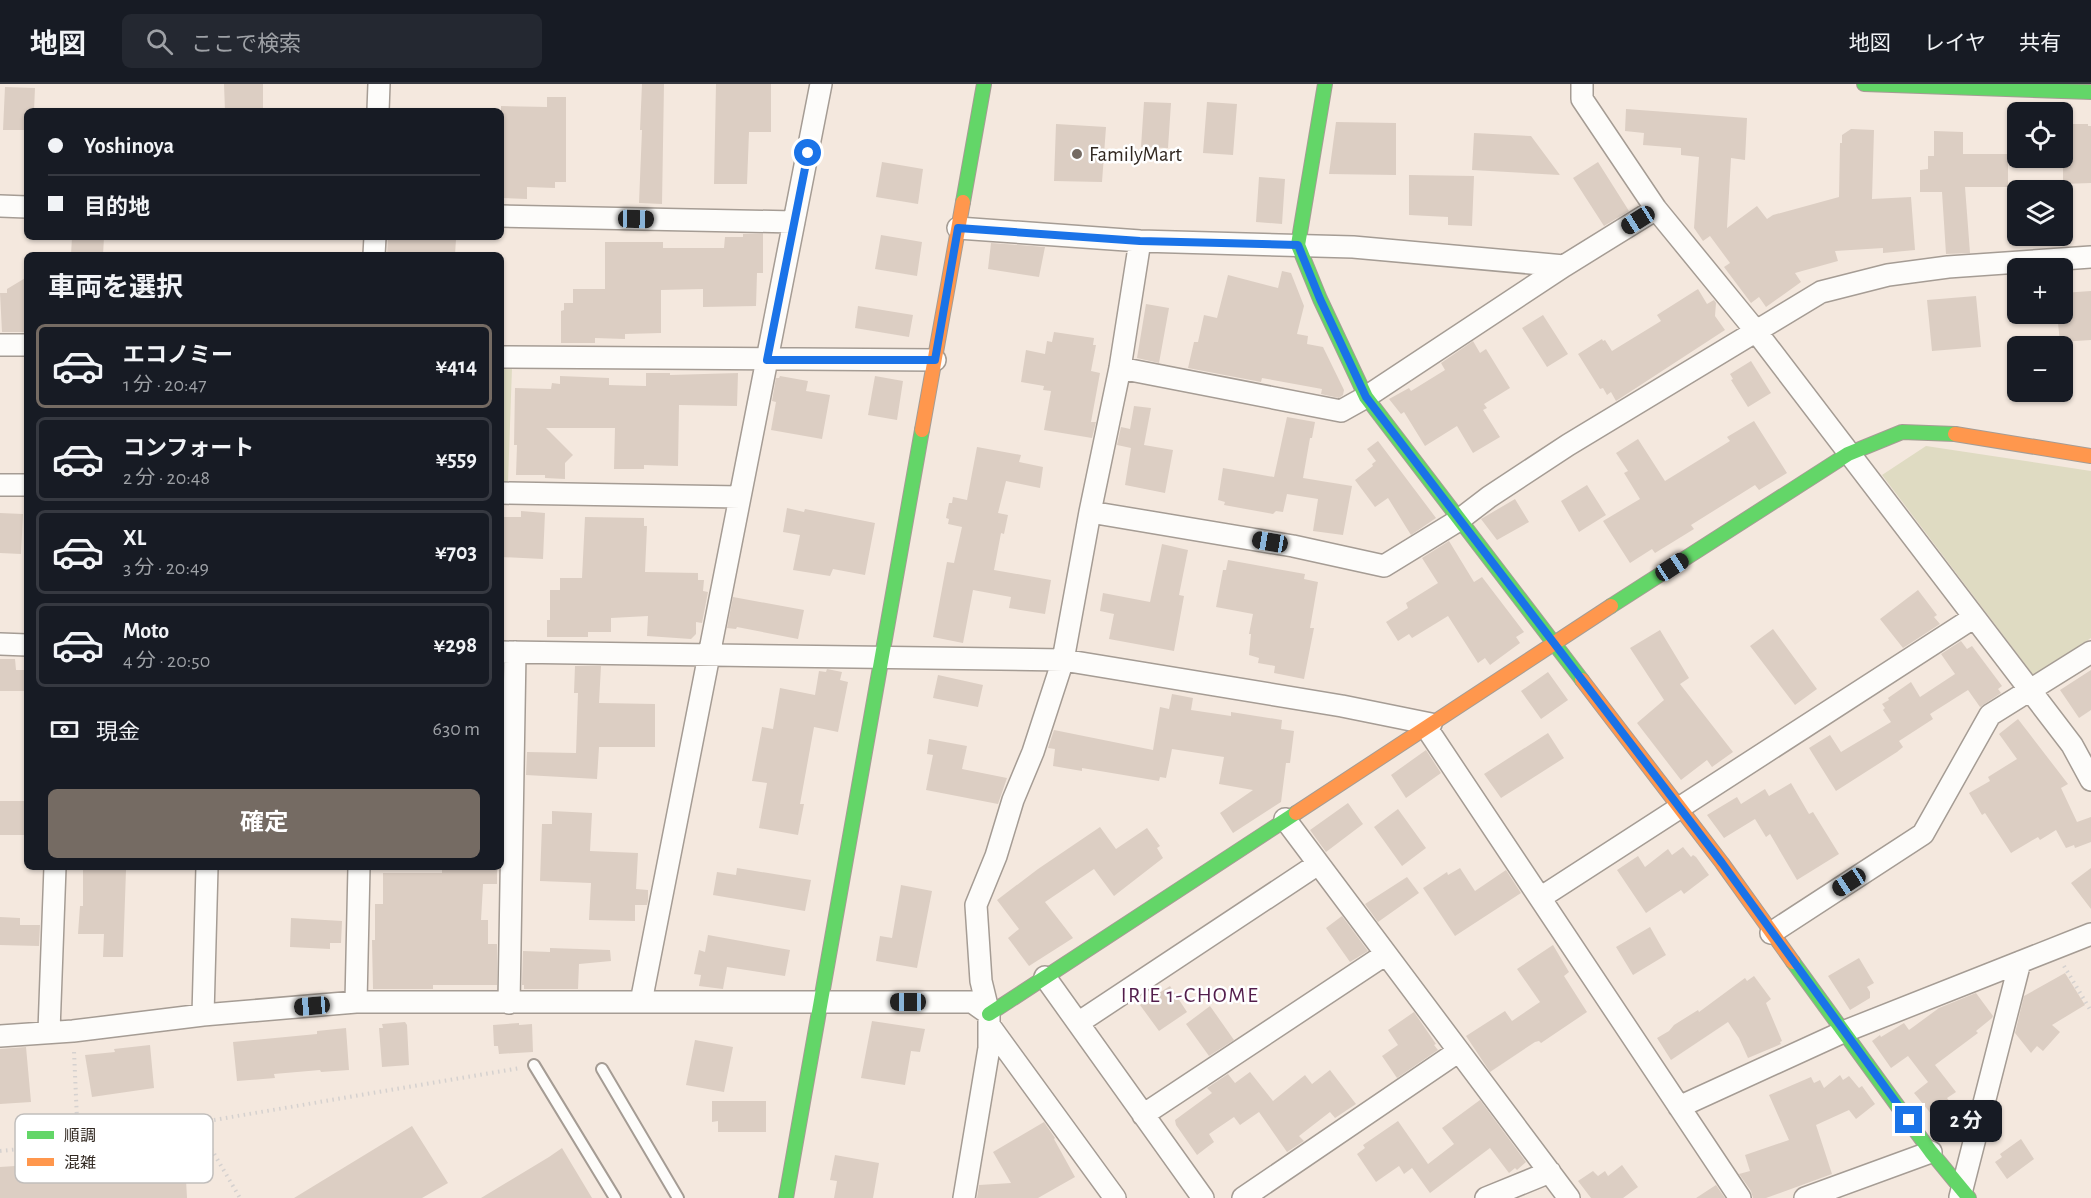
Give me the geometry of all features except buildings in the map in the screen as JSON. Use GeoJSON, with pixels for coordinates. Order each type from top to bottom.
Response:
{"type":"FeatureCollection","features":[{"type":"Feature","properties":{"kind":"street"},"geometry":{"type":"LineString","coordinates":[[378,108],[379,84]]}},
{"type":"Feature","properties":{"kind":"street"},"geometry":{"type":"LineString","coordinates":[[641,1002],[821,84]]}},
{"type":"Feature","properties":{"kind":"street"},"geometry":{"type":"LineString","coordinates":[[786,1198],[984,84]]}},
{"type":"Feature","properties":{"kind":"street"},"geometry":{"type":"LineString","coordinates":[[1325,84],[1298,245],[1320,299],[1366,397],[1722,863],[1964,1195]]}},
{"type":"Feature","properties":{"kind":"street"},"geometry":{"type":"LineString","coordinates":[[1582,84],[1582,99],[1656,209],[1755,330],[2072,745],[2091,780]]}},
{"type":"Feature","properties":{"kind":"street"},"geometry":{"type":"LineString","coordinates":[[1864,84],[2091,92]]}},
{"type":"Feature","properties":{"kind":"street"},"geometry":{"type":"LineString","coordinates":[[0,206],[24,207]]}},
{"type":"Feature","properties":{"kind":"street"},"geometry":{"type":"LineString","coordinates":[[1120,368],[1341,411],[1656,209]]}},
{"type":"Feature","properties":{"kind":"street"},"geometry":{"type":"LineString","coordinates":[[504,216],[794,222]]}},
{"type":"Feature","properties":{"kind":"street"},"geometry":{"type":"LineString","coordinates":[[958,228],[1140,241],[1353,247],[1564,266]]}},
{"type":"Feature","properties":{"kind":"street"},"geometry":{"type":"LineString","coordinates":[[964,1198],[989,1048],[989,1019],[981,981],[976,905],[996,856],[1013,800],[1033,752],[1062,660],[1120,368],[1140,241]]}},
{"type":"Feature","properties":{"kind":"street"},"geometry":{"type":"LineString","coordinates":[[1090,512],[1293,546],[1384,566],[1459,520],[1489,497],[1568,445],[1821,292],[1888,275],[1948,267],[2091,257]]}},
{"type":"Feature","properties":{"kind":"street"},"geometry":{"type":"LineString","coordinates":[[0,345],[24,345]]}},
{"type":"Feature","properties":{"kind":"street"},"geometry":{"type":"LineString","coordinates":[[504,357],[935,360]]}},
{"type":"Feature","properties":{"kind":"street"},"geometry":{"type":"LineString","coordinates":[[989,1019],[1045,977],[1285,819],[1848,454],[1902,432],[1950,433],[2091,456]]}},
{"type":"Feature","properties":{"kind":"street"},"geometry":{"type":"LineString","coordinates":[[0,485],[24,485]]}},
{"type":"Feature","properties":{"kind":"street"},"geometry":{"type":"LineString","coordinates":[[504,493],[740,497]]}},
{"type":"Feature","properties":{"kind":"street"},"geometry":{"type":"LineString","coordinates":[[1540,898],[1973,618]]}},
{"type":"Feature","properties":{"kind":"street"},"geometry":{"type":"LineString","coordinates":[[0,644],[24,645]]}},
{"type":"Feature","properties":{"kind":"street"},"geometry":{"type":"LineString","coordinates":[[509,1003],[508,652],[1062,660],[1342,706],[1429,725],[1540,898],[1740,1198]]}},
{"type":"Feature","properties":{"kind":"street"},"geometry":{"type":"LineString","coordinates":[[1771,933],[1923,834],[1990,715],[2091,652]]}},
{"type":"Feature","properties":{"kind":"street"},"geometry":{"type":"LineString","coordinates":[[1285,819],[1569,1198]]}},
{"type":"Feature","properties":{"kind":"street"},"geometry":{"type":"LineString","coordinates":[[1078,1023],[1318,864]]}},
{"type":"Feature","properties":{"kind":"street"},"geometry":{"type":"LineString","coordinates":[[49,1031],[55,870]]}},
{"type":"Feature","properties":{"kind":"street"},"geometry":{"type":"LineString","coordinates":[[203,1015],[207,870]]}},
{"type":"Feature","properties":{"kind":"street"},"geometry":{"type":"LineString","coordinates":[[356,1002],[359,870]]}},
{"type":"Feature","properties":{"kind":"street"},"geometry":{"type":"LineString","coordinates":[[1679,1107],[1843,1032],[2091,934]]}},
{"type":"Feature","properties":{"kind":"street"},"geometry":{"type":"LineString","coordinates":[[1143,1115],[1386,954]]}},
{"type":"Feature","properties":{"kind":"street"},"geometry":{"type":"LineString","coordinates":[[1964,1195],[2020,962]]}},
{"type":"Feature","properties":{"kind":"street"},"geometry":{"type":"LineString","coordinates":[[1045,977],[1203,1198]]}},
{"type":"Feature","properties":{"kind":"street"},"geometry":{"type":"LineString","coordinates":[[0,1036],[73,1031],[203,1015],[356,1002],[972,1002],[989,1019],[1115,1198]]}},
{"type":"Feature","properties":{"kind":"street"},"geometry":{"type":"LineString","coordinates":[[1243,1198],[1459,1051]]}},
{"type":"Feature","properties":{"kind":"street"},"geometry":{"type":"LineString","coordinates":[[1805,1198],[1931,1152]]}},
{"type":"Feature","properties":{"kind":"street"},"geometry":{"type":"LineString","coordinates":[[1486,1198],[1550,1172]]}},
{"type":"Feature","properties":{"kind":"lane"},"geometry":{"type":"LineString","coordinates":[[534,1065],[615,1198]]}},
{"type":"Feature","properties":{"kind":"lane"},"geometry":{"type":"LineString","coordinates":[[602,1069],[678,1198]]}},
{"type":"Feature","properties":{"kind":"path"},"geometry":{"type":"LineString","coordinates":[[2063,964],[2091,1011]]}},
{"type":"Feature","properties":{"kind":"path"},"geometry":{"type":"LineString","coordinates":[[73,1031],[77,1114]]}},
{"type":"Feature","properties":{"kind":"path"},"geometry":{"type":"LineString","coordinates":[[213,1120],[534,1065]]}},
{"type":"Feature","properties":{"kind":"path"},"geometry":{"type":"LineString","coordinates":[[0,1151],[15,1149]]}},
{"type":"Feature","properties":{"kind":"path"},"geometry":{"type":"LineString","coordinates":[[213,1152],[240,1198]]}},
{"type":"Feature","properties":{"kind":"shaded area"},"geometry":{"type":"Polygon","coordinates":[[[504,368],[512,368],[508,482],[504,482],[504,368]]]}},
{"type":"Feature","properties":{"kind":"shaded area"},"geometry":{"type":"Polygon","coordinates":[[[1926,446],[2091,471],[2091,638],[2034,676],[1882,475],[1926,446]]]}},
{"type":"Feature","properties":{"kind":"traffic: fast"},"geometry":{"type":"LineString","coordinates":[[963,202],[984,84]]}},
{"type":"Feature","properties":{"kind":"traffic: fast"},"geometry":{"type":"LineString","coordinates":[[1325,84],[1298,245],[1320,299],[1366,397],[1582,680]]}},
{"type":"Feature","properties":{"kind":"traffic: fast"},"geometry":{"type":"LineString","coordinates":[[1864,84],[2091,92]]}},
{"type":"Feature","properties":{"kind":"traffic: fast"},"geometry":{"type":"LineString","coordinates":[[786,1198],[922,430]]}},
{"type":"Feature","properties":{"kind":"traffic: fast"},"geometry":{"type":"LineString","coordinates":[[1611,606],[1848,454],[1902,432],[1955,434]]}},
{"type":"Feature","properties":{"kind":"traffic: fast"},"geometry":{"type":"LineString","coordinates":[[989,1014],[1296,813]]}},
{"type":"Feature","properties":{"kind":"traffic: fast"},"geometry":{"type":"LineString","coordinates":[[1793,962],[1931,1152],[1969,1198]]}},
{"type":"Feature","properties":{"kind":"traffic: slow"},"geometry":{"type":"LineString","coordinates":[[922,430],[963,202]]}},
{"type":"Feature","properties":{"kind":"traffic: slow"},"geometry":{"type":"LineString","coordinates":[[1955,434],[2091,456]]}},
{"type":"Feature","properties":{"kind":"traffic: slow"},"geometry":{"type":"LineString","coordinates":[[1296,813],[1611,606]]}},
{"type":"Feature","properties":{"kind":"traffic: slow"},"geometry":{"type":"LineString","coordinates":[[1582,680],[1722,863],[1793,962]]}},
{"type":"Feature","properties":{"kind":"place","name":"FamilyMart"},"geometry":{"type":"Point","coordinates":[1077,154]}},
{"type":"Feature","properties":{"kind":"district","name":"IRIE 1-CHOME"},"geometry":{"type":"Point","coordinates":[1190,995]}},
{"type":"Feature","properties":{"kind":"route"},"geometry":{"type":"LineString","coordinates":[[808,153],[767,360],[935,360],[958,228],[1140,241],[1298,245],[1320,299],[1366,397],[1722,863],[1909,1120]]}}]}
